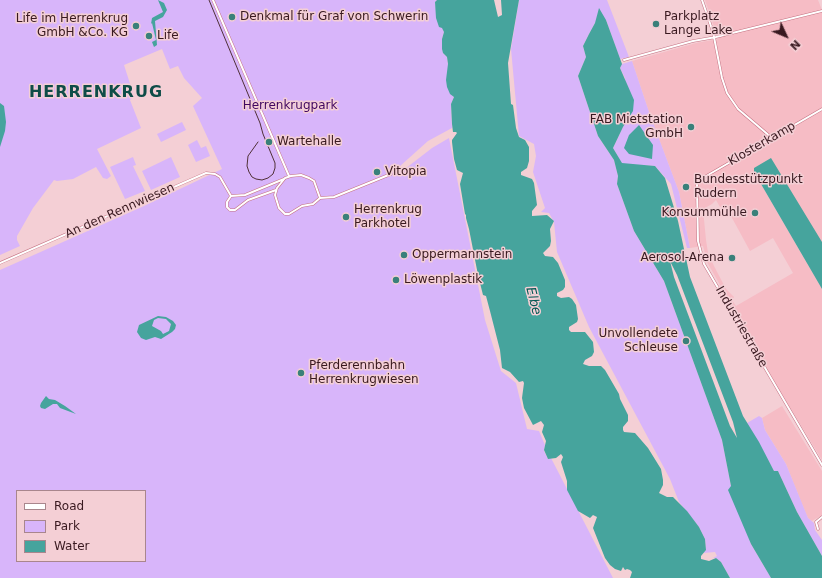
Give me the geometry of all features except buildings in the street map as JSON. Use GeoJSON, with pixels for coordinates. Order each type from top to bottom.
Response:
{"type":"FeatureCollection","features":[{"type":"Feature","properties":{"kind":"street"},"geometry":{"type":"LineString","coordinates":[[214,0],[289,176]]}},
{"type":"Feature","properties":{"kind":"street"},"geometry":{"type":"LineString","coordinates":[[702,0],[714,38],[722,78],[727,93],[738,109],[772,138]]}},
{"type":"Feature","properties":{"kind":"street"},"geometry":{"type":"LineString","coordinates":[[624,60],[695,40],[714,38],[822,10]]}},
{"type":"Feature","properties":{"kind":"street","name":"Klosterkamp"},"geometry":{"type":"LineString","coordinates":[[702,178],[822,109]]}},
{"type":"Feature","properties":{"kind":"street","name":"An den Rennwiesen"},"geometry":{"type":"LineString","coordinates":[[0,263],[206,173],[215,174],[220,177],[231,196],[227,202],[229,209],[235,210],[248,200],[276,190]]}},
{"type":"Feature","properties":{"kind":"street"},"geometry":{"type":"LineString","coordinates":[[285,178],[276,190],[275,197],[278,207],[282,212],[288,214],[293,213],[302,206],[313,204],[320,198],[336,196],[391,174]]}},
{"type":"Feature","properties":{"kind":"street"},"geometry":{"type":"LineString","coordinates":[[231,196],[245,195],[289,176],[301,176],[311,179],[316,185],[320,198]]}},
{"type":"Feature","properties":{"kind":"street","name":"Industriestraße"},"geometry":{"type":"LineString","coordinates":[[702,178],[698,181],[697,186],[698,233],[699,249],[704,264],[822,465]]}},
{"type":"Feature","properties":{"kind":"street"},"geometry":{"type":"LineString","coordinates":[[818,529],[816,522],[822,517]]}},
{"type":"Feature","properties":{"kind":"shaded area"},"geometry":{"type":"Polygon","coordinates":[[[705,0],[818,0],[822,10],[822,242],[754,168],[754,172],[822,289],[822,460],[780,391],[707,262],[703,246],[690,248],[679,192],[649,112],[632,61],[696,43],[718,39],[705,0]],[[716,200],[703,209],[708,253],[726,289],[734,297],[732,300],[736,306],[793,273],[773,238],[750,251],[725,205],[720,207],[716,200]]]}},
{"type":"Feature","properties":{"kind":"shaded area"},"geometry":{"type":"Polygon","coordinates":[[[782,406],[822,471],[822,515],[812,521],[808,518],[786,464],[765,430],[762,418],[782,406]]]}},
{"type":"Feature","properties":{"kind":"green space","name":"Herrenkrugpark"},"geometry":{"type":"Polygon","coordinates":[[[0,0],[437,0],[435,2],[436,9],[444,32],[442,39],[443,53],[447,57],[452,95],[454,97],[451,104],[452,128],[428,141],[399,167],[401,172],[432,148],[449,138],[485,320],[501,371],[516,383],[527,429],[539,431],[545,445],[544,451],[548,459],[551,458],[613,578],[0,578],[0,270],[144,206],[222,169],[193,106],[202,98],[184,78],[178,66],[170,69],[162,49],[124,65],[134,96],[130,100],[141,128],[97,149],[111,176],[107,179],[103,178],[96,167],[73,179],[54,180],[33,208],[17,236],[20,246],[0,255],[0,0]]]}},
{"type":"Feature","properties":{"kind":"green space"},"geometry":{"type":"Polygon","coordinates":[[[519,0],[607,0],[629,57],[620,59],[606,20],[595,23],[583,46],[586,57],[578,76],[598,136],[614,160],[618,176],[617,184],[634,231],[664,281],[722,440],[731,486],[751,544],[771,578],[730,578],[721,562],[716,558],[713,558],[717,556],[715,552],[703,553],[706,550],[705,539],[699,527],[679,502],[670,479],[589,327],[557,252],[554,222],[549,213],[541,212],[545,208],[533,172],[536,156],[534,144],[519,136],[511,49],[519,0]]]}},
{"type":"Feature","properties":{"kind":"green space"},"geometry":{"type":"Polygon","coordinates":[[[632,61],[649,112],[679,192],[690,248],[687,248],[671,184],[655,166],[622,164],[613,148],[629,118],[625,78],[620,68],[622,64],[632,61]]]}},
{"type":"Feature","properties":{"kind":"green space"},"geometry":{"type":"Polygon","coordinates":[[[182,122],[186,130],[161,142],[157,134],[182,122]]]}},
{"type":"Feature","properties":{"kind":"green space"},"geometry":{"type":"Polygon","coordinates":[[[197,140],[201,148],[206,146],[210,156],[196,162],[188,145],[197,140]]]}},
{"type":"Feature","properties":{"kind":"green space"},"geometry":{"type":"Polygon","coordinates":[[[133,157],[136,165],[133,166],[145,191],[125,199],[110,167],[133,157]]]}},
{"type":"Feature","properties":{"kind":"green space"},"geometry":{"type":"Polygon","coordinates":[[[171,157],[180,177],[151,190],[142,171],[171,157]]]}},
{"type":"Feature","properties":{"kind":"green space"},"geometry":{"type":"Polygon","coordinates":[[[759,416],[762,418],[765,430],[786,464],[808,518],[814,523],[815,530],[822,540],[822,556],[797,512],[778,471],[774,471],[747,423],[759,416]]]}},
{"type":"Feature","properties":{"kind":"water"},"geometry":{"type":"Polygon","coordinates":[[[158,0],[164,3],[167,10],[163,17],[155,21],[157,45],[154,47],[152,42],[156,40],[152,23],[151,24],[152,18],[163,12],[158,0]]]}},
{"type":"Feature","properties":{"kind":"water","name":"Elbe"},"geometry":{"type":"Polygon","coordinates":[[[437,0],[494,0],[498,17],[502,15],[501,0],[519,0],[508,63],[511,104],[513,105],[516,128],[519,137],[525,140],[529,147],[529,161],[527,168],[521,172],[521,175],[532,179],[534,183],[537,205],[532,211],[532,216],[547,215],[554,221],[550,229],[550,246],[543,253],[545,256],[553,257],[558,263],[565,280],[565,287],[557,293],[557,296],[561,298],[569,297],[576,305],[578,319],[577,322],[569,327],[569,330],[571,332],[585,332],[593,342],[594,352],[592,356],[585,360],[583,364],[589,366],[601,366],[605,370],[619,394],[628,415],[628,421],[623,427],[624,432],[635,433],[648,448],[661,469],[663,485],[659,493],[667,497],[673,497],[687,511],[699,527],[705,539],[706,550],[701,556],[701,559],[709,561],[716,558],[721,562],[730,578],[630,578],[632,572],[630,570],[625,570],[623,567],[621,571],[615,569],[605,558],[593,528],[597,517],[593,515],[590,518],[578,511],[567,490],[567,481],[561,462],[563,457],[561,454],[556,458],[548,459],[544,450],[546,441],[542,432],[544,425],[541,421],[533,425],[524,408],[522,398],[523,381],[519,382],[510,372],[502,368],[500,350],[490,311],[486,296],[483,295],[478,275],[460,184],[463,173],[457,170],[454,159],[452,140],[457,133],[453,132],[451,104],[454,97],[450,94],[447,87],[446,80],[448,64],[447,57],[443,53],[442,49],[444,32],[442,28],[439,27],[436,18],[435,2],[437,0]]]}},
{"type":"Feature","properties":{"kind":"water"},"geometry":{"type":"Polygon","coordinates":[[[599,8],[606,20],[622,64],[620,68],[634,100],[633,111],[613,148],[622,163],[655,166],[665,178],[678,221],[690,277],[743,416],[774,471],[778,471],[797,512],[822,556],[822,578],[771,578],[751,544],[728,490],[731,486],[722,440],[664,281],[634,231],[617,184],[618,176],[614,160],[598,136],[578,76],[586,57],[583,46],[595,23],[599,8]],[[670,261],[674,277],[730,426],[737,438],[733,422],[677,275],[670,261]]]}},
{"type":"Feature","properties":{"kind":"water"},"geometry":{"type":"Polygon","coordinates":[[[0,103],[4,106],[6,122],[0,147],[0,103]]]}},
{"type":"Feature","properties":{"kind":"water"},"geometry":{"type":"Polygon","coordinates":[[[639,125],[653,145],[652,159],[629,154],[624,148],[629,135],[639,125]]]}},
{"type":"Feature","properties":{"kind":"water"},"geometry":{"type":"Polygon","coordinates":[[[771,158],[822,242],[822,289],[754,172],[754,168],[771,158]]]}},
{"type":"Feature","properties":{"kind":"water"},"geometry":{"type":"Polygon","coordinates":[[[158,316],[166,317],[173,321],[176,325],[172,332],[161,339],[155,337],[146,340],[141,338],[137,332],[139,325],[158,316]],[[158,318],[154,320],[152,326],[161,331],[163,334],[169,331],[171,324],[166,319],[158,318]]]}},
{"type":"Feature","properties":{"kind":"water"},"geometry":{"type":"Polygon","coordinates":[[[46,396],[49,399],[55,400],[65,406],[76,414],[60,408],[57,404],[53,404],[45,409],[41,408],[41,403],[46,396]]]}},
{"type":"Feature","properties":{"kind":"tram line"},"geometry":{"type":"LineString","coordinates":[[209,0],[275,163],[273,174],[262,180],[252,177],[247,166],[248,156],[258,142]]}},
{"type":"Feature","properties":{"kind":"place","name":"Denkmal für Graf von Schwerin"},"geometry":{"type":"Point","coordinates":[232,17]}},
{"type":"Feature","properties":{"kind":"place","name":"Parkplatz Lange Lake"},"geometry":{"type":"Point","coordinates":[656,24]}},
{"type":"Feature","properties":{"kind":"place","name":"Life im Herrenkrug GmbH &Co. KG"},"geometry":{"type":"Point","coordinates":[136,26]}},
{"type":"Feature","properties":{"kind":"place","name":"Life"},"geometry":{"type":"Point","coordinates":[149,36]}},
{"type":"Feature","properties":{"kind":"place","name":"FAB Mietstation GmbH"},"geometry":{"type":"Point","coordinates":[691,127]}},
{"type":"Feature","properties":{"kind":"place","name":"Wartehalle"},"geometry":{"type":"Point","coordinates":[269,142]}},
{"type":"Feature","properties":{"kind":"place","name":"Vitopia"},"geometry":{"type":"Point","coordinates":[377,172]}},
{"type":"Feature","properties":{"kind":"place","name":"Bundesstützpunkt Rudern"},"geometry":{"type":"Point","coordinates":[686,187]}},
{"type":"Feature","properties":{"kind":"place","name":"Konsummühle"},"geometry":{"type":"Point","coordinates":[755,213]}},
{"type":"Feature","properties":{"kind":"place","name":"Herrenkrug Parkhotel"},"geometry":{"type":"Point","coordinates":[346,217]}},
{"type":"Feature","properties":{"kind":"place","name":"Oppermannstein"},"geometry":{"type":"Point","coordinates":[404,255]}},
{"type":"Feature","properties":{"kind":"place","name":"Aerosol-Arena"},"geometry":{"type":"Point","coordinates":[732,258]}},
{"type":"Feature","properties":{"kind":"place","name":"Löwenplastik"},"geometry":{"type":"Point","coordinates":[396,280]}},
{"type":"Feature","properties":{"kind":"place","name":"Unvollendete Schleuse"},"geometry":{"type":"Point","coordinates":[686,341]}},
{"type":"Feature","properties":{"kind":"place","name":"Pferderennbahn Herrenkrugwiesen"},"geometry":{"type":"Point","coordinates":[301,373]}},
{"type":"Feature","properties":{"kind":"district","name":"HERRENKRUG"},"geometry":{"type":"Point","coordinates":[96,93]}}]}
